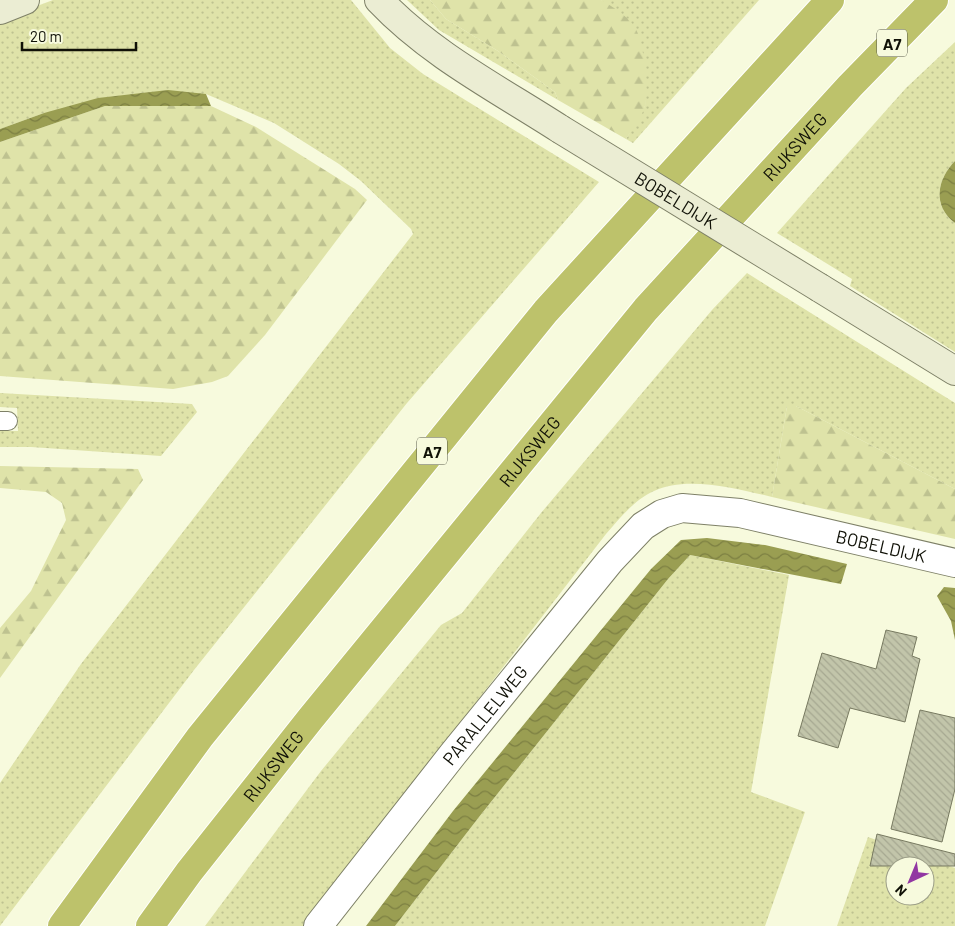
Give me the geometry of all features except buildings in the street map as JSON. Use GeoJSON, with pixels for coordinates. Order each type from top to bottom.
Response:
{"type":"FeatureCollection","features":[{"type":"Feature","properties":{"kind":"highway","name":"A7"},"geometry":{"type":"LineString","coordinates":[[62,926],[200,736],[546,311],[830,0]]}},
{"type":"Feature","properties":{"kind":"highway","name":"RIJKSWEG"},"geometry":{"type":"LineString","coordinates":[[150,926],[189,872],[311,718],[646,309],[850,86],[934,0]]}},
{"type":"Feature","properties":{"kind":"street"},"geometry":{"type":"LineString","coordinates":[[0,10],[25,0]]}},
{"type":"Feature","properties":{"kind":"street","name":"BOBELDIJK"},"geometry":{"type":"LineString","coordinates":[[379,0],[402,23],[436,50],[560,129],[955,371]]}},
{"type":"Feature","properties":{"kind":"street","name":"BOBELDIJK"},"geometry":{"type":"LineString","coordinates":[[662,514],[682,508],[740,513],[955,563]]}},
{"type":"Feature","properties":{"kind":"street","name":"PARALLELWEG"},"geometry":{"type":"LineString","coordinates":[[318,926],[453,754],[616,553],[643,526],[662,514]]}},
{"type":"Feature","properties":{"kind":"green space"},"geometry":{"type":"Polygon","coordinates":[[[53,0],[351,0],[390,48],[423,74],[599,182],[407,403],[194,670],[0,926],[0,783],[81,664],[413,234],[411,229],[361,181],[339,164],[274,123],[206,94],[44,113],[0,129],[0,20],[53,0]]]}},
{"type":"Feature","properties":{"kind":"green space"},"geometry":{"type":"Polygon","coordinates":[[[407,0],[430,0],[446,19],[498,51],[555,92],[558,100],[439,30],[407,0]]]}},
{"type":"Feature","properties":{"kind":"green space"},"geometry":{"type":"Polygon","coordinates":[[[430,0],[601,0],[627,19],[638,33],[646,77],[646,99],[642,114],[626,139],[558,100],[555,92],[498,51],[446,19],[430,0]]]}},
{"type":"Feature","properties":{"kind":"green space"},"geometry":{"type":"Polygon","coordinates":[[[601,0],[759,0],[633,143],[626,139],[645,106],[646,85],[601,0]]]}},
{"type":"Feature","properties":{"kind":"green space"},"geometry":{"type":"Polygon","coordinates":[[[955,42],[955,161],[944,176],[941,184],[940,201],[943,209],[955,223],[955,352],[850,286],[852,279],[777,233],[906,88],[955,42]]]}},
{"type":"Feature","properties":{"kind":"green space"},"geometry":{"type":"Polygon","coordinates":[[[129,104],[211,106],[256,127],[355,189],[367,200],[265,335],[228,376],[212,382],[173,389],[0,376],[0,142],[105,106],[129,104]]]}},
{"type":"Feature","properties":{"kind":"green space"},"geometry":{"type":"Polygon","coordinates":[[[747,273],[955,403],[955,489],[796,406],[787,406],[772,497],[729,487],[681,484],[667,486],[654,491],[634,504],[606,534],[303,926],[205,926],[321,771],[441,625],[462,613],[541,513],[712,310],[747,273]]]}},
{"type":"Feature","properties":{"kind":"green space"},"geometry":{"type":"Polygon","coordinates":[[[0,393],[192,404],[197,412],[161,456],[31,447],[0,447],[0,431],[18,431],[17,408],[0,407],[0,393]]]}},
{"type":"Feature","properties":{"kind":"green space"},"geometry":{"type":"Polygon","coordinates":[[[787,406],[796,406],[955,489],[955,539],[772,497],[787,406]]]}},
{"type":"Feature","properties":{"kind":"green space"},"geometry":{"type":"Polygon","coordinates":[[[0,466],[138,469],[143,480],[0,678],[0,628],[31,591],[66,520],[62,503],[46,492],[0,488],[0,466]]]}},
{"type":"Feature","properties":{"kind":"green space"},"geometry":{"type":"Polygon","coordinates":[[[690,555],[789,575],[751,792],[805,812],[765,926],[395,926],[668,579],[690,555]]]}},
{"type":"Feature","properties":{"kind":"green space"},"geometry":{"type":"Polygon","coordinates":[[[868,837],[921,856],[885,856],[885,906],[935,906],[935,861],[955,868],[955,926],[837,926],[868,837]]]}},
{"type":"Feature","properties":{"kind":"water"},"geometry":{"type":"Polygon","coordinates":[[[168,90],[206,94],[211,106],[105,106],[0,142],[0,129],[44,113],[98,98],[168,90]]]}},
{"type":"Feature","properties":{"kind":"water"},"geometry":{"type":"Polygon","coordinates":[[[955,161],[955,223],[943,209],[940,201],[940,192],[944,176],[955,161]]]}},
{"type":"Feature","properties":{"kind":"water"},"geometry":{"type":"Polygon","coordinates":[[[707,538],[765,545],[847,564],[841,584],[690,555],[668,579],[395,926],[366,926],[453,811],[651,569],[681,540],[707,538]]]}},
{"type":"Feature","properties":{"kind":"water"},"geometry":{"type":"Polygon","coordinates":[[[944,587],[955,588],[955,640],[951,621],[937,596],[944,587]]]}}]}
